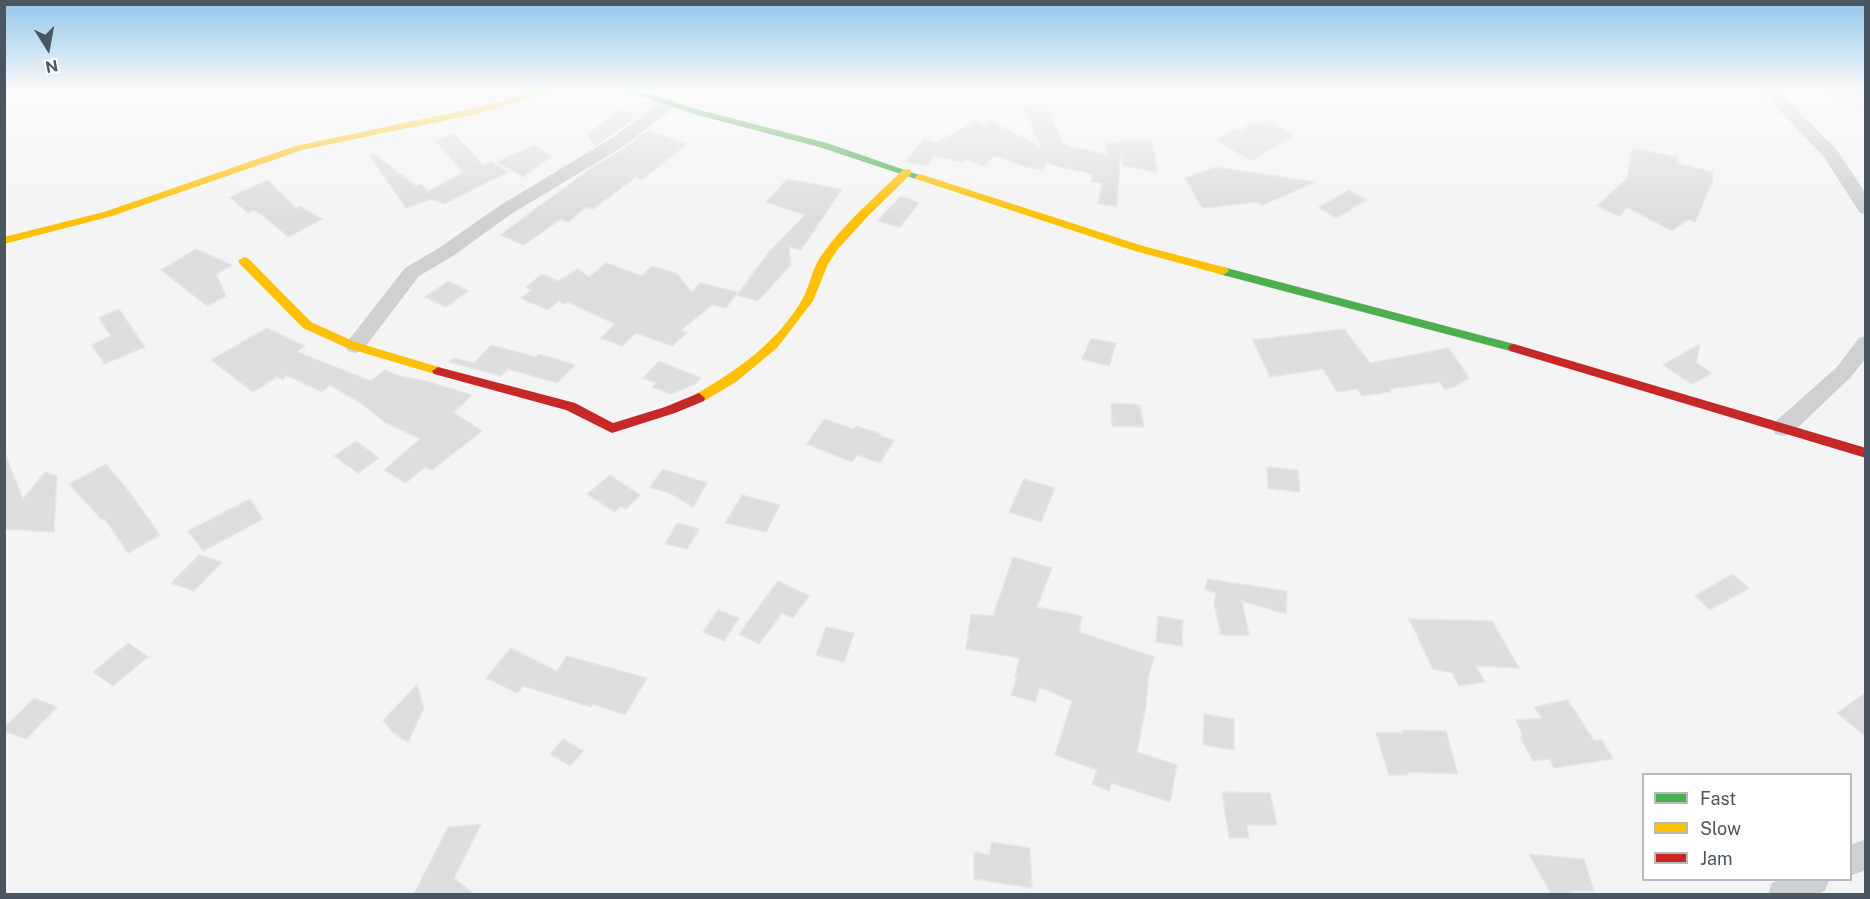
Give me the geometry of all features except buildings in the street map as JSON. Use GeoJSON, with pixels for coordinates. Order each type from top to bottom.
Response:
{"type":"FeatureCollection","features":[{"type":"Feature","properties":{"kind":"street"},"geometry":{"type":"LineString","coordinates":[[4,241],[108,214],[299,148],[376,132]]}},
{"type":"Feature","properties":{"kind":"street"},"geometry":{"type":"LineString","coordinates":[[355,346],[412,272],[446,252],[505,210],[631,132]]}},
{"type":"Feature","properties":{"kind":"street"},"geometry":{"type":"LineString","coordinates":[[776,132],[824,145],[1139,249],[1501,344],[1866,453]]}},
{"type":"Feature","properties":{"kind":"street"},"geometry":{"type":"LineString","coordinates":[[1809,132],[1831,154],[1866,209]]}},
{"type":"Feature","properties":{"kind":"street"},"geometry":{"type":"LineString","coordinates":[[244,261],[307,325],[355,346],[480,384],[570,406],[612,428],[662,415],[717,389],[761,360],[791,326],[809,300],[825,260],[852,228],[907,172]]}},
{"type":"Feature","properties":{"kind":"street"},"geometry":{"type":"LineString","coordinates":[[1784,428],[1844,372],[1866,343]]}},
{"type":"Feature","properties":{"kind":"street"},"geometry":{"type":"LineString","coordinates":[[1852,861],[1866,854]]}},
{"type":"Feature","properties":{"kind":"street"},"geometry":{"type":"LineString","coordinates":[[1783,894],[1810,881]]}},
{"type":"Feature","properties":{"kind":"traffic: fast"},"geometry":{"type":"LineString","coordinates":[[773,132],[823,145],[920,177]]}},
{"type":"Feature","properties":{"kind":"traffic: fast"},"geometry":{"type":"LineString","coordinates":[[1223,271],[1514,348]]}},
{"type":"Feature","properties":{"kind":"traffic: slow"},"geometry":{"type":"LineString","coordinates":[[4,241],[108,214],[299,148],[376,132]]}},
{"type":"Feature","properties":{"kind":"traffic: slow"},"geometry":{"type":"LineString","coordinates":[[699,398],[731,379],[773,345],[807,301],[822,264],[834,247],[907,172]]}},
{"type":"Feature","properties":{"kind":"traffic: slow"},"geometry":{"type":"LineString","coordinates":[[920,177],[1139,249],[1223,271]]}},
{"type":"Feature","properties":{"kind":"traffic: slow"},"geometry":{"type":"LineString","coordinates":[[244,261],[307,325],[351,345],[438,371]]}},
{"type":"Feature","properties":{"kind":"traffic: jam"},"geometry":{"type":"LineString","coordinates":[[1514,348],[1866,453]]}},
{"type":"Feature","properties":{"kind":"traffic: jam"},"geometry":{"type":"LineString","coordinates":[[438,371],[570,406],[612,428],[670,410],[699,398]]}}]}
